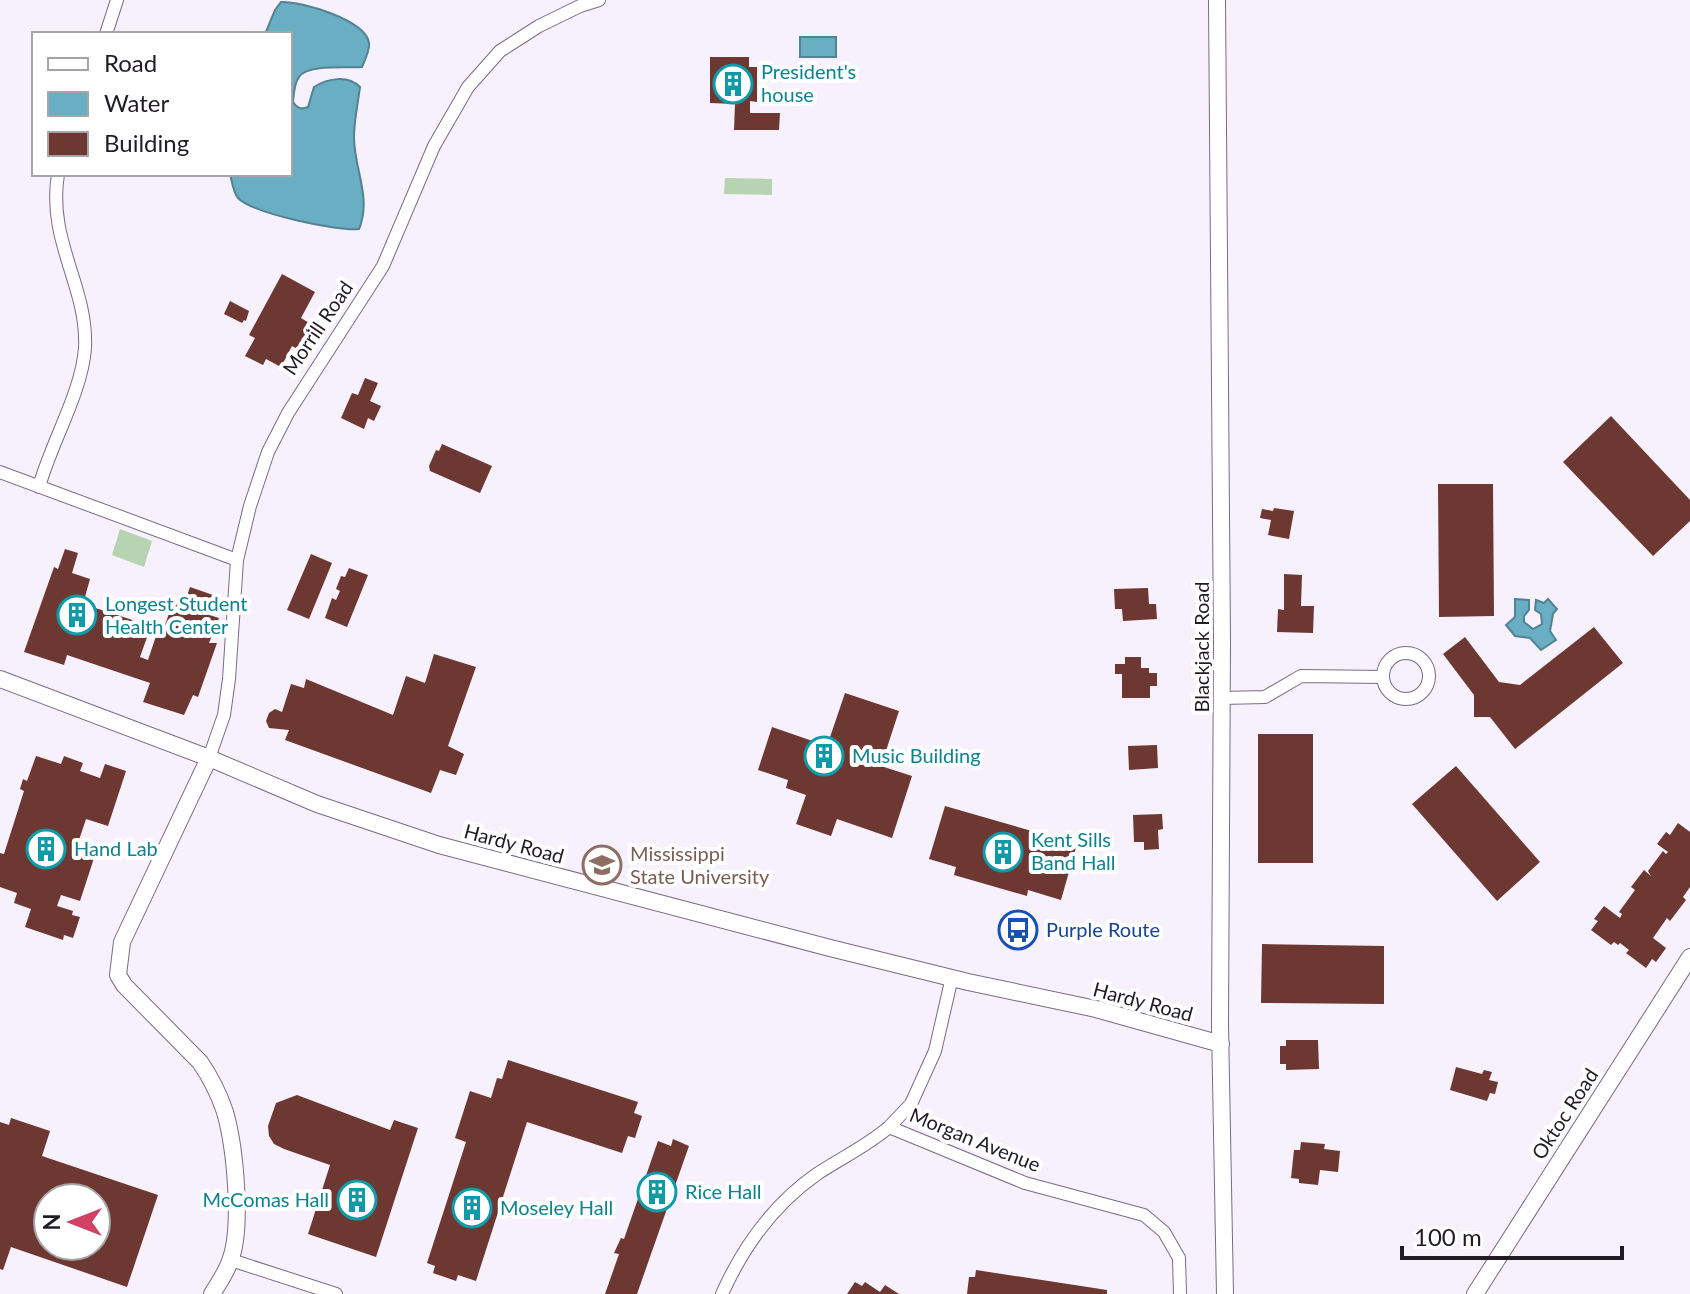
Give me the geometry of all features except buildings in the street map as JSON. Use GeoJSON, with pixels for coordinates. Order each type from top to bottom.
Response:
{"type":"FeatureCollection","features":[{"type":"Feature","properties":{"kind":"street"},"geometry":{"type":"LineString","coordinates":[[107,32],[117,0]]}},
{"type":"Feature","properties":{"kind":"street","name":"Morrill Road"},"geometry":{"type":"LineString","coordinates":[[209,758],[224,715],[237,560],[250,506],[268,452],[298,393],[383,266],[434,146],[468,87],[500,51],[539,26],[599,0]]}},
{"type":"Feature","properties":{"kind":"street","name":"Blackjack Road"},"geometry":{"type":"LineString","coordinates":[[1217,0],[1221,1044],[1225,1294]]}},
{"type":"Feature","properties":{"kind":"street"},"geometry":{"type":"LineString","coordinates":[[39,487],[77,385],[85,347],[79,299],[57,228],[58,176]]}},
{"type":"Feature","properties":{"kind":"street"},"geometry":{"type":"LineString","coordinates":[[0,472],[237,560]]}},
{"type":"Feature","properties":{"kind":"street"},"geometry":{"type":"LineString","coordinates":[[1222,698],[1265,697],[1301,676],[1383,677]]}},
{"type":"Feature","properties":{"kind":"street","name":"Hardy Road"},"geometry":{"type":"LineString","coordinates":[[0,679],[209,758],[317,804],[484,858],[952,977],[1096,1009],[1221,1044]]}},
{"type":"Feature","properties":{"kind":"street"},"geometry":{"type":"LineString","coordinates":[[209,758],[122,942],[118,975],[124,985],[200,1062],[219,1095],[229,1135],[236,1224],[231,1260],[212,1294]]}},
{"type":"Feature","properties":{"kind":"street","name":"Oktoc Road"},"geometry":{"type":"LineString","coordinates":[[1475,1294],[1690,957]]}},
{"type":"Feature","properties":{"kind":"street"},"geometry":{"type":"LineString","coordinates":[[889,1127],[911,1104],[935,1051],[952,977]]}},
{"type":"Feature","properties":{"kind":"street","name":"Morgan Avenue"},"geometry":{"type":"LineString","coordinates":[[722,1294],[748,1243],[788,1198],[816,1175],[871,1143],[889,1127],[1025,1183],[1144,1215],[1164,1232],[1179,1258],[1180,1294]]}},
{"type":"Feature","properties":{"kind":"street"},"geometry":{"type":"LineString","coordinates":[[231,1260],[336,1294]]}},
{"type":"Feature","properties":{"kind":"green space"},"geometry":{"type":"Polygon","coordinates":[[[725,178],[772,179],[772,195],[724,194],[725,178]]]}},
{"type":"Feature","properties":{"kind":"green space"},"geometry":{"type":"Polygon","coordinates":[[[120,529],[152,541],[144,567],[112,555],[120,529]]]}},
{"type":"Feature","properties":{"kind":"water"},"geometry":{"type":"Polygon","coordinates":[[[281,2],[317,8],[357,27],[369,43],[362,67],[318,68],[303,73],[296,82],[293,102],[299,108],[308,107],[314,87],[332,80],[344,79],[360,87],[354,137],[364,206],[359,229],[334,228],[260,210],[238,198],[234,190],[230,176],[292,176],[292,32],[266,32],[281,2]]]}},
{"type":"Feature","properties":{"kind":"water"},"geometry":{"type":"Polygon","coordinates":[[[800,37],[836,37],[836,57],[800,57],[800,37]]]}},
{"type":"Feature","properties":{"kind":"water"},"geometry":{"type":"Polygon","coordinates":[[[1515,599],[1529,600],[1524,622],[1533,629],[1542,624],[1541,614],[1535,610],[1536,600],[1544,603],[1548,599],[1557,609],[1550,631],[1556,640],[1541,650],[1530,638],[1515,636],[1506,625],[1515,617],[1515,599]]]}},
{"type":"Feature","properties":{"kind":"place","name":"President's house"},"geometry":{"type":"Point","coordinates":[733,84]}},
{"type":"Feature","properties":{"kind":"place","name":"Longest Student Health Center"},"geometry":{"type":"Point","coordinates":[77,615]}},
{"type":"Feature","properties":{"kind":"place","name":"Music Building"},"geometry":{"type":"Point","coordinates":[824,756]}},
{"type":"Feature","properties":{"kind":"place","name":"Hand Lab"},"geometry":{"type":"Point","coordinates":[46,849]}},
{"type":"Feature","properties":{"kind":"place","name":"Kent Sills Band Hall"},"geometry":{"type":"Point","coordinates":[1003,852]}},
{"type":"Feature","properties":{"kind":"place","name":"Mississippi State University"},"geometry":{"type":"Point","coordinates":[602,865]}},
{"type":"Feature","properties":{"kind":"place","name":"Purple Route"},"geometry":{"type":"Point","coordinates":[1018,930]}},
{"type":"Feature","properties":{"kind":"place","name":"Rice Hall"},"geometry":{"type":"Point","coordinates":[657,1192]}},
{"type":"Feature","properties":{"kind":"place","name":"McComas Hall"},"geometry":{"type":"Point","coordinates":[357,1200]}},
{"type":"Feature","properties":{"kind":"place","name":"Moseley Hall"},"geometry":{"type":"Point","coordinates":[472,1208]}}]}
